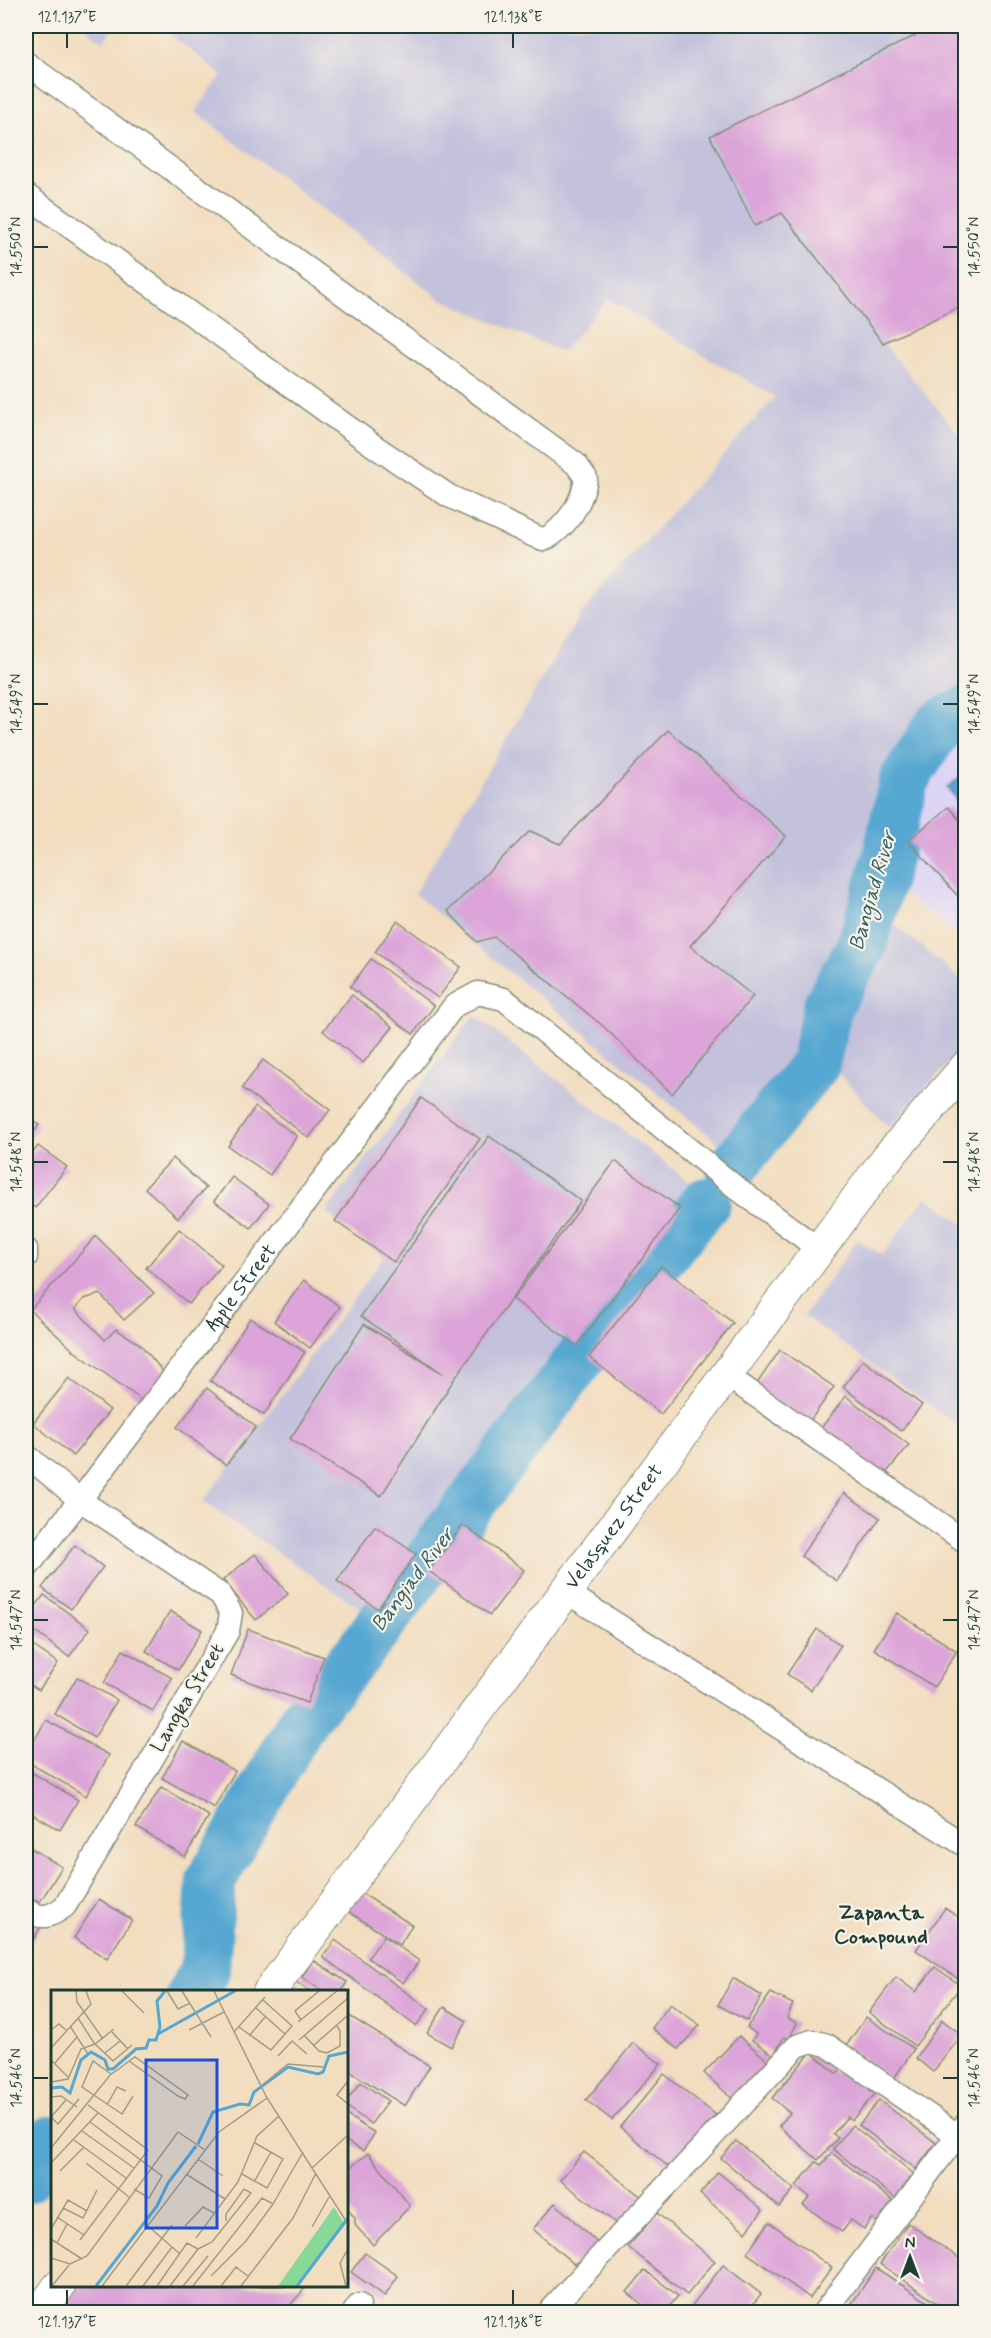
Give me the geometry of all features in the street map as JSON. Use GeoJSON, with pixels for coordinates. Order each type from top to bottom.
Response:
{"type":"FeatureCollection","features":[{"type":"Feature","properties":{"kind":"main road","name":"Velasquez Street"},"geometry":{"type":"LineString","coordinates":[[270,1990],[887,1158],[966,1067]]}},
{"type":"Feature","properties":{"kind":"main road"},"geometry":{"type":"LineString","coordinates":[[40,2313],[58,2287]]}},
{"type":"Feature","properties":{"kind":"street"},"geometry":{"type":"LineString","coordinates":[[26,63],[576,464],[586,478],[584,491],[558,533],[543,540],[449,496],[377,448],[26,195]]}},
{"type":"Feature","properties":{"kind":"street","name":"Apple Street"},"geometry":{"type":"LineString","coordinates":[[26,1569],[454,1006],[478,993],[504,999],[739,1190],[820,1250]]}},
{"type":"Feature","properties":{"kind":"street"},"geometry":{"type":"LineString","coordinates":[[26,1249],[26,1257]]}},
{"type":"Feature","properties":{"kind":"street"},"geometry":{"type":"LineString","coordinates":[[726,1376],[966,1542]]}},
{"type":"Feature","properties":{"kind":"street"},"geometry":{"type":"LineString","coordinates":[[26,1455],[80,1500]]}},
{"type":"Feature","properties":{"kind":"street","name":"Langka Street"},"geometry":{"type":"LineString","coordinates":[[26,1910],[35,1916],[52,1916],[65,1906],[228,1631],[230,1622],[231,1613],[221,1595],[80,1500]]}},
{"type":"Feature","properties":{"kind":"street"},"geometry":{"type":"LineString","coordinates":[[566,1592],[966,1846]]}},
{"type":"Feature","properties":{"kind":"street"},"geometry":{"type":"LineString","coordinates":[[551,2309],[797,2046],[812,2041],[827,2045],[961,2130],[824,2313]]}},
{"type":"Feature","properties":{"kind":"shaded area"},"geometry":{"type":"Polygon","coordinates":[[[83,26],[116,26],[103,41],[83,26]]]}},
{"type":"Feature","properties":{"kind":"shaded area"},"geometry":{"type":"Polygon","coordinates":[[[160,26],[965,26],[965,304],[883,343],[965,442],[965,695],[942,705],[901,760],[885,826],[849,945],[811,1008],[803,1056],[727,1150],[414,894],[580,615],[775,397],[608,299],[562,352],[439,298],[195,112],[222,75],[160,26]]]}},
{"type":"Feature","properties":{"kind":"shaded area"},"geometry":{"type":"Polygon","coordinates":[[[965,719],[965,942],[888,881],[918,770],[949,728],[965,719]]]}},
{"type":"Feature","properties":{"kind":"shaded area"},"geometry":{"type":"Polygon","coordinates":[[[880,912],[965,983],[965,1045],[889,1128],[826,1060],[839,1002],[869,951],[880,912]]]}},
{"type":"Feature","properties":{"kind":"shaded area"},"geometry":{"type":"Polygon","coordinates":[[[474,1015],[700,1190],[372,1616],[203,1502],[384,1257],[326,1212],[474,1015]]]}},
{"type":"Feature","properties":{"kind":"shaded area"},"geometry":{"type":"Polygon","coordinates":[[[926,1197],[965,1225],[965,1430],[804,1316],[857,1240],[882,1255],[926,1197]]]}},
{"type":"Feature","properties":{"kind":"water"},"geometry":{"type":"Polygon","coordinates":[[[965,773],[965,810],[947,788],[965,773]]]}},
{"type":"Feature","properties":{"kind":"building"},"geometry":{"type":"Polygon","coordinates":[[[935,26],[966,26],[966,123],[963,124],[966,129],[966,304],[883,343],[782,213],[755,226],[710,136],[935,26]]]}},
{"type":"Feature","properties":{"kind":"building"},"geometry":{"type":"Polygon","coordinates":[[[668,730],[786,836],[690,946],[753,996],[672,1094],[603,1026],[494,937],[477,942],[448,911],[530,831],[560,844],[668,730]]]}},
{"type":"Feature","properties":{"kind":"building"},"geometry":{"type":"Polygon","coordinates":[[[948,807],[966,827],[966,905],[908,841],[948,807]]]}},
{"type":"Feature","properties":{"kind":"building"},"geometry":{"type":"Polygon","coordinates":[[[397,921],[461,967],[438,998],[375,952],[397,921]]]}},
{"type":"Feature","properties":{"kind":"building"},"geometry":{"type":"Polygon","coordinates":[[[371,959],[434,1006],[413,1034],[350,987],[371,959]]]}},
{"type":"Feature","properties":{"kind":"building"},"geometry":{"type":"Polygon","coordinates":[[[352,995],[393,1027],[363,1063],[323,1031],[352,995]]]}},
{"type":"Feature","properties":{"kind":"building"},"geometry":{"type":"Polygon","coordinates":[[[263,1060],[330,1110],[309,1138],[242,1088],[263,1060]]]}},
{"type":"Feature","properties":{"kind":"building"},"geometry":{"type":"Polygon","coordinates":[[[421,1098],[480,1139],[394,1262],[335,1221],[421,1098]]]}},
{"type":"Feature","properties":{"kind":"building"},"geometry":{"type":"Polygon","coordinates":[[[255,1107],[297,1136],[270,1175],[228,1146],[255,1107]]]}},
{"type":"Feature","properties":{"kind":"building"},"geometry":{"type":"Polygon","coordinates":[[[26,1115],[39,1125],[26,1144],[26,1115]]]}},
{"type":"Feature","properties":{"kind":"building"},"geometry":{"type":"Polygon","coordinates":[[[489,1136],[581,1201],[453,1381],[381,1496],[290,1439],[364,1324],[442,1373],[361,1316],[489,1136]]]}},
{"type":"Feature","properties":{"kind":"building"},"geometry":{"type":"Polygon","coordinates":[[[38,1146],[67,1167],[35,1208],[26,1200],[26,1162],[38,1146]]]}},
{"type":"Feature","properties":{"kind":"building"},"geometry":{"type":"Polygon","coordinates":[[[173,1158],[206,1188],[178,1218],[145,1188],[173,1158]]]}},
{"type":"Feature","properties":{"kind":"building"},"geometry":{"type":"Polygon","coordinates":[[[615,1161],[680,1208],[577,1346],[513,1299],[615,1161]]]}},
{"type":"Feature","properties":{"kind":"building"},"geometry":{"type":"Polygon","coordinates":[[[232,1177],[269,1204],[251,1228],[214,1201],[232,1177]]]}},
{"type":"Feature","properties":{"kind":"building"},"geometry":{"type":"Polygon","coordinates":[[[179,1229],[222,1265],[189,1304],[146,1268],[179,1229]]]}},
{"type":"Feature","properties":{"kind":"building"},"geometry":{"type":"Polygon","coordinates":[[[96,1236],[154,1293],[124,1320],[100,1294],[84,1299],[75,1309],[105,1340],[116,1329],[140,1344],[165,1374],[143,1401],[74,1351],[30,1310],[96,1236]]]}},
{"type":"Feature","properties":{"kind":"building"},"geometry":{"type":"Polygon","coordinates":[[[661,1266],[733,1323],[661,1414],[589,1357],[661,1266]]]}},
{"type":"Feature","properties":{"kind":"building"},"geometry":{"type":"Polygon","coordinates":[[[304,1280],[340,1307],[310,1348],[274,1321],[304,1280]]]}},
{"type":"Feature","properties":{"kind":"building"},"geometry":{"type":"Polygon","coordinates":[[[250,1318],[305,1352],[264,1415],[210,1381],[250,1318]]]}},
{"type":"Feature","properties":{"kind":"building"},"geometry":{"type":"Polygon","coordinates":[[[780,1350],[834,1387],[807,1425],[754,1388],[780,1350]]]}},
{"type":"Feature","properties":{"kind":"building"},"geometry":{"type":"Polygon","coordinates":[[[863,1360],[922,1405],[901,1431],[843,1387],[863,1360]]]}},
{"type":"Feature","properties":{"kind":"building"},"geometry":{"type":"Polygon","coordinates":[[[69,1378],[110,1410],[73,1456],[33,1423],[69,1378]]]}},
{"type":"Feature","properties":{"kind":"building"},"geometry":{"type":"Polygon","coordinates":[[[207,1388],[256,1427],[226,1465],[177,1427],[207,1388]]]}},
{"type":"Feature","properties":{"kind":"building"},"geometry":{"type":"Polygon","coordinates":[[[846,1396],[909,1445],[883,1477],[821,1428],[846,1396]]]}},
{"type":"Feature","properties":{"kind":"building"},"geometry":{"type":"Polygon","coordinates":[[[844,1493],[880,1518],[837,1581],[801,1556],[844,1493]]]}},
{"type":"Feature","properties":{"kind":"building"},"geometry":{"type":"Polygon","coordinates":[[[463,1525],[524,1570],[490,1615],[429,1571],[463,1525]]]}},
{"type":"Feature","properties":{"kind":"building"},"geometry":{"type":"Polygon","coordinates":[[[375,1526],[416,1554],[378,1609],[337,1581],[375,1526]]]}},
{"type":"Feature","properties":{"kind":"building"},"geometry":{"type":"Polygon","coordinates":[[[75,1545],[103,1567],[71,1609],[42,1588],[75,1545]]]}},
{"type":"Feature","properties":{"kind":"building"},"geometry":{"type":"Polygon","coordinates":[[[255,1554],[288,1594],[256,1620],[223,1580],[255,1554]]]}},
{"type":"Feature","properties":{"kind":"building"},"geometry":{"type":"Polygon","coordinates":[[[44,1595],[90,1629],[69,1657],[26,1625],[26,1619],[44,1595]]]}},
{"type":"Feature","properties":{"kind":"building"},"geometry":{"type":"Polygon","coordinates":[[[170,1611],[202,1630],[178,1670],[146,1651],[170,1611]]]}},
{"type":"Feature","properties":{"kind":"building"},"geometry":{"type":"Polygon","coordinates":[[[897,1613],[957,1651],[934,1687],[874,1649],[897,1613]]]}},
{"type":"Feature","properties":{"kind":"building"},"geometry":{"type":"Polygon","coordinates":[[[248,1629],[324,1657],[307,1703],[231,1675],[248,1629]]]}},
{"type":"Feature","properties":{"kind":"building"},"geometry":{"type":"Polygon","coordinates":[[[817,1629],[841,1645],[811,1690],[787,1674],[817,1629]]]}},
{"type":"Feature","properties":{"kind":"building"},"geometry":{"type":"Polygon","coordinates":[[[26,1641],[58,1663],[39,1690],[26,1682],[26,1641]]]}},
{"type":"Feature","properties":{"kind":"building"},"geometry":{"type":"Polygon","coordinates":[[[123,1650],[172,1678],[153,1711],[104,1683],[123,1650]]]}},
{"type":"Feature","properties":{"kind":"building"},"geometry":{"type":"Polygon","coordinates":[[[77,1677],[117,1700],[94,1738],[55,1714],[77,1677]]]}},
{"type":"Feature","properties":{"kind":"building"},"geometry":{"type":"Polygon","coordinates":[[[46,1720],[109,1755],[86,1796],[26,1761],[26,1755],[46,1720]]]}},
{"type":"Feature","properties":{"kind":"building"},"geometry":{"type":"Polygon","coordinates":[[[183,1741],[235,1771],[214,1808],[162,1778],[183,1741]]]}},
{"type":"Feature","properties":{"kind":"building"},"geometry":{"type":"Polygon","coordinates":[[[26,1769],[78,1800],[60,1830],[26,1810],[26,1769]]]}},
{"type":"Feature","properties":{"kind":"building"},"geometry":{"type":"Polygon","coordinates":[[[161,1787],[209,1816],[185,1857],[136,1827],[161,1787]]]}},
{"type":"Feature","properties":{"kind":"building"},"geometry":{"type":"Polygon","coordinates":[[[26,1845],[62,1867],[40,1902],[26,1894],[26,1845]]]}},
{"type":"Feature","properties":{"kind":"building"},"geometry":{"type":"Polygon","coordinates":[[[358,1891],[412,1925],[400,1945],[346,1910],[358,1891]]]}},
{"type":"Feature","properties":{"kind":"building"},"geometry":{"type":"Polygon","coordinates":[[[99,1899],[132,1920],[107,1959],[74,1938],[99,1899]]]}},
{"type":"Feature","properties":{"kind":"building"},"geometry":{"type":"Polygon","coordinates":[[[945,1908],[966,1922],[966,1984],[916,1950],[945,1908]]]}},
{"type":"Feature","properties":{"kind":"building"},"geometry":{"type":"Polygon","coordinates":[[[26,1915],[42,1925],[26,1952],[26,1915]]]}},
{"type":"Feature","properties":{"kind":"building"},"geometry":{"type":"Polygon","coordinates":[[[384,1936],[419,1961],[403,1983],[368,1958],[384,1936]]]}},
{"type":"Feature","properties":{"kind":"building"},"geometry":{"type":"Polygon","coordinates":[[[335,1940],[429,2009],[416,2026],[323,1957],[335,1940]]]}},
{"type":"Feature","properties":{"kind":"building"},"geometry":{"type":"Polygon","coordinates":[[[313,1960],[347,1982],[342,1990],[321,1990],[302,1977],[313,1960]]]}},
{"type":"Feature","properties":{"kind":"building"},"geometry":{"type":"Polygon","coordinates":[[[935,1967],[961,1986],[915,2046],[869,2012],[896,1977],[916,1992],[935,1967]]]}},
{"type":"Feature","properties":{"kind":"building"},"geometry":{"type":"Polygon","coordinates":[[[733,1978],[762,1996],[747,2021],[718,2005],[733,1978]]]}},
{"type":"Feature","properties":{"kind":"building"},"geometry":{"type":"Polygon","coordinates":[[[293,1980],[308,1990],[286,1990],[293,1980]]]}},
{"type":"Feature","properties":{"kind":"building"},"geometry":{"type":"Polygon","coordinates":[[[771,1993],[793,2004],[787,2018],[797,2023],[789,2039],[784,2037],[774,2055],[752,2040],[756,2034],[747,2027],[771,1993]]]}},
{"type":"Feature","properties":{"kind":"building"},"geometry":{"type":"Polygon","coordinates":[[[670,2004],[700,2025],[678,2049],[652,2028],[670,2004]]]}},
{"type":"Feature","properties":{"kind":"building"},"geometry":{"type":"Polygon","coordinates":[[[444,2007],[467,2021],[451,2047],[427,2033],[444,2007]]]}},
{"type":"Feature","properties":{"kind":"building"},"geometry":{"type":"Polygon","coordinates":[[[348,2015],[430,2066],[405,2106],[348,2070],[348,2015]]]}},
{"type":"Feature","properties":{"kind":"building"},"geometry":{"type":"Polygon","coordinates":[[[866,2017],[914,2049],[893,2080],[846,2046],[866,2017]]]}},
{"type":"Feature","properties":{"kind":"building"},"geometry":{"type":"Polygon","coordinates":[[[942,2020],[962,2035],[933,2072],[916,2058],[942,2020]]]}},
{"type":"Feature","properties":{"kind":"building"},"geometry":{"type":"Polygon","coordinates":[[[739,2036],[772,2064],[735,2101],[704,2073],[739,2036]]]}},
{"type":"Feature","properties":{"kind":"building"},"geometry":{"type":"Polygon","coordinates":[[[633,2043],[661,2064],[612,2120],[586,2100],[633,2043]]]}},
{"type":"Feature","properties":{"kind":"building"},"geometry":{"type":"Polygon","coordinates":[[[811,2052],[837,2074],[843,2067],[875,2094],[852,2120],[847,2117],[833,2134],[838,2138],[818,2160],[779,2126],[790,2113],[772,2098],[811,2052]]]}},
{"type":"Feature","properties":{"kind":"building"},"geometry":{"type":"Polygon","coordinates":[[[664,2074],[716,2115],[670,2168],[620,2127],[664,2074]]]}},
{"type":"Feature","properties":{"kind":"building"},"geometry":{"type":"Polygon","coordinates":[[[361,2082],[388,2101],[371,2124],[348,2107],[348,2098],[361,2082]]]}},
{"type":"Feature","properties":{"kind":"building"},"geometry":{"type":"Polygon","coordinates":[[[879,2100],[936,2143],[916,2169],[859,2125],[879,2100]]]}},
{"type":"Feature","properties":{"kind":"building"},"geometry":{"type":"Polygon","coordinates":[[[348,2116],[375,2133],[363,2151],[348,2142],[348,2116]]]}},
{"type":"Feature","properties":{"kind":"building"},"geometry":{"type":"Polygon","coordinates":[[[852,2125],[914,2174],[895,2198],[833,2149],[852,2125]]]}},
{"type":"Feature","properties":{"kind":"building"},"geometry":{"type":"Polygon","coordinates":[[[736,2141],[794,2189],[779,2207],[721,2158],[736,2141]]]}},
{"type":"Feature","properties":{"kind":"building"},"geometry":{"type":"Polygon","coordinates":[[[584,2152],[644,2199],[622,2228],[560,2180],[584,2152]]]}},
{"type":"Feature","properties":{"kind":"building"},"geometry":{"type":"Polygon","coordinates":[[[368,2153],[410,2206],[373,2245],[355,2225],[355,2218],[348,2209],[348,2169],[368,2153]]]}},
{"type":"Feature","properties":{"kind":"building"},"geometry":{"type":"Polygon","coordinates":[[[832,2153],[893,2201],[877,2222],[872,2218],[864,2229],[851,2220],[842,2232],[803,2205],[810,2197],[796,2186],[816,2162],[821,2165],[832,2153]]]}},
{"type":"Feature","properties":{"kind":"building"},"geometry":{"type":"Polygon","coordinates":[[[718,2172],[763,2210],[746,2232],[700,2194],[718,2172]]]}},
{"type":"Feature","properties":{"kind":"building"},"geometry":{"type":"Polygon","coordinates":[[[555,2203],[604,2249],[574,2264],[533,2229],[555,2203]]]}},
{"type":"Feature","properties":{"kind":"building"},"geometry":{"type":"Polygon","coordinates":[[[657,2213],[715,2261],[687,2295],[628,2247],[657,2213]]]}},
{"type":"Feature","properties":{"kind":"building"},"geometry":{"type":"Polygon","coordinates":[[[769,2222],[832,2268],[810,2298],[747,2253],[769,2222]]]}},
{"type":"Feature","properties":{"kind":"building"},"geometry":{"type":"Polygon","coordinates":[[[908,2223],[966,2263],[966,2288],[950,2312],[880,2264],[908,2223]]]}},
{"type":"Feature","properties":{"kind":"building"},"geometry":{"type":"Polygon","coordinates":[[[365,2253],[398,2276],[385,2296],[351,2272],[365,2253]]]}},
{"type":"Feature","properties":{"kind":"building"},"geometry":{"type":"Polygon","coordinates":[[[723,2265],[761,2294],[747,2312],[687,2312],[723,2265]]]}},
{"type":"Feature","properties":{"kind":"building"},"geometry":{"type":"Polygon","coordinates":[[[876,2268],[943,2312],[846,2312],[876,2268]]]}},
{"type":"Feature","properties":{"kind":"building"},"geometry":{"type":"Polygon","coordinates":[[[645,2270],[678,2296],[665,2312],[651,2312],[627,2292],[645,2270]]]}},
{"type":"Feature","properties":{"kind":"building"},"geometry":{"type":"Polygon","coordinates":[[[71,2287],[306,2287],[284,2312],[57,2312],[71,2287]]]}},
{"type":"Feature","properties":{"kind":"building"},"geometry":{"type":"Polygon","coordinates":[[[593,2305],[602,2312],[586,2312],[593,2305]]]}},
{"type":"Feature","properties":{"kind":"waterway","name":"Bangiad River"},"geometry":{"type":"LineString","coordinates":[[731,1169],[815,1064],[828,1005],[862,945],[887,858],[904,780],[940,724],[966,711]]}},
{"type":"Feature","properties":{"kind":"waterway","name":"Bangiad River"},"geometry":{"type":"LineString","coordinates":[[193,1990],[205,1971],[211,1880],[307,1714],[360,1651],[597,1336],[706,1202]]}},
{"type":"Feature","properties":{"kind":"waterway","name":"Bangiad River"},"geometry":{"type":"LineString","coordinates":[[26,2178],[51,2141]]}},
{"type":"Feature","properties":{"kind":"district","name":"Zapanta Compound"},"geometry":{"type":"Point","coordinates":[881,1925]}}]}
